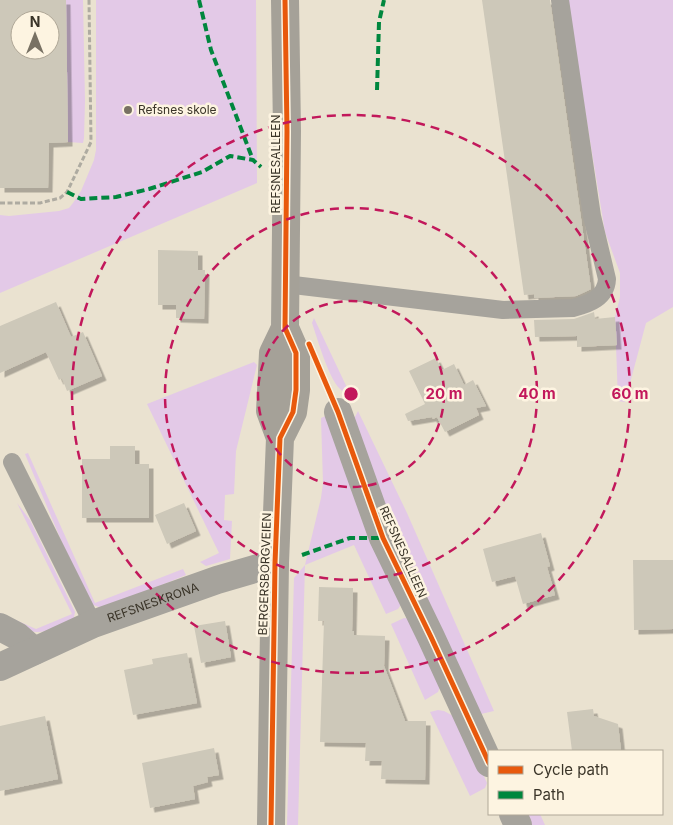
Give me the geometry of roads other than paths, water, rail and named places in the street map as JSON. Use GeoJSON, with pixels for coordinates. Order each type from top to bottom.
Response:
{"type":"FeatureCollection","features":[{"type":"Feature","properties":{"kind":"street","name":"REFSNESALLEEN"},"geometry":{"type":"LineString","coordinates":[[284,0],[286,131],[285,328]]}},
{"type":"Feature","properties":{"kind":"street","name":"BERGERSBORGVEIEN"},"geometry":{"type":"LineString","coordinates":[[271,825],[275,562],[280,438],[270,412],[273,354],[285,328]]}},
{"type":"Feature","properties":{"kind":"street","name":"REFSNESALLEEN"},"geometry":{"type":"LineString","coordinates":[[338,412],[383,538],[431,636],[488,761]]}},
{"type":"Feature","properties":{"kind":"street","name":"REFSNESKRONA"},"geometry":{"type":"LineString","coordinates":[[0,667],[92,624],[275,562]]}},
{"type":"Feature","properties":{"kind":"street"},"geometry":{"type":"LineString","coordinates":[[0,627],[17,636],[34,650]]}},
{"type":"Feature","properties":{"kind":"lane"},"geometry":{"type":"LineString","coordinates":[[285,284],[503,310],[573,308],[591,302],[602,295],[606,288],[607,280],[592,216],[560,0]]}},
{"type":"Feature","properties":{"kind":"lane"},"geometry":{"type":"LineString","coordinates":[[12,462],[92,624]]}},
{"type":"Feature","properties":{"kind":"place","name":"Refsnes skole"},"geometry":{"type":"Point","coordinates":[128,110]}}]}
